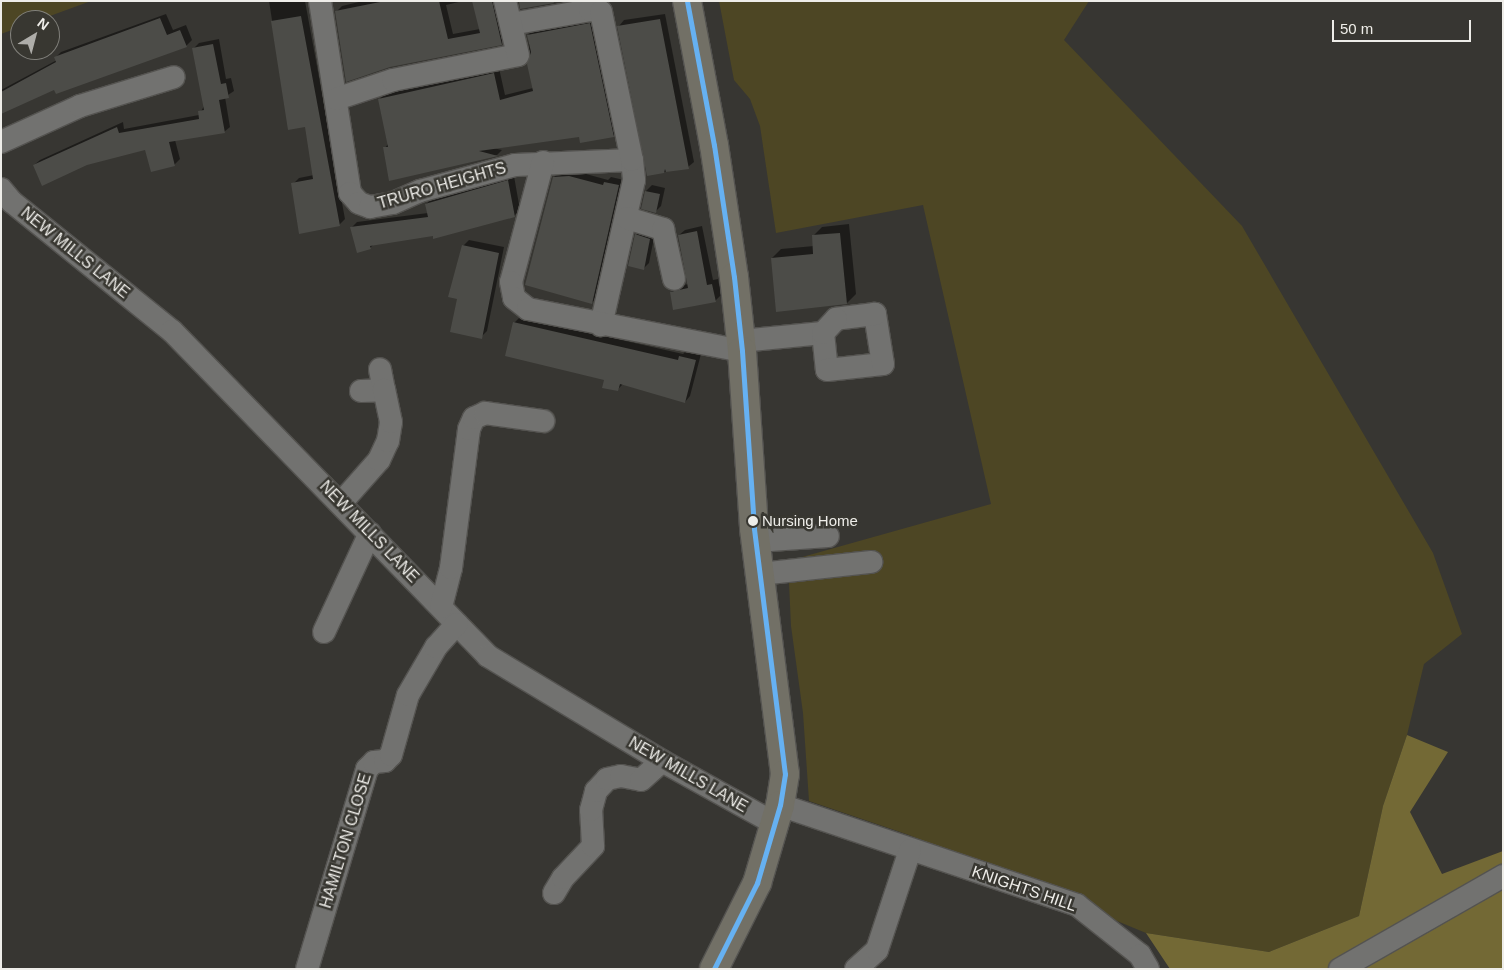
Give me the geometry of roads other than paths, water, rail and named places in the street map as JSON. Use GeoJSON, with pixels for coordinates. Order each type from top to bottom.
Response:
{"type":"FeatureCollection","features":[{"type":"Feature","properties":{"kind":"main road"},"geometry":{"type":"LineString","coordinates":[[687,1],[714,145],[742,346],[756,541],[784,765],[777,814],[757,882],[714,969]]}},
{"type":"Feature","properties":{"kind":"street"},"geometry":{"type":"LineString","coordinates":[[336,99],[393,80],[518,55],[505,1]]}},
{"type":"Feature","properties":{"kind":"street","name":"TRURO HEIGHTS"},"geometry":{"type":"LineString","coordinates":[[325,2],[336,99],[350,194],[359,203],[370,207],[393,203],[420,191],[515,165],[543,162],[632,160]]}},
{"type":"Feature","properties":{"kind":"street"},"geometry":{"type":"LineString","coordinates":[[511,24],[590,10],[601,12],[632,160],[634,180],[627,218],[601,325]]}},
{"type":"Feature","properties":{"kind":"street"},"geometry":{"type":"LineString","coordinates":[[1,142],[80,106],[174,77]]}},
{"type":"Feature","properties":{"kind":"street"},"geometry":{"type":"LineString","coordinates":[[543,162],[511,282],[514,298],[528,309],[601,325],[742,346],[823,333]]}},
{"type":"Feature","properties":{"kind":"street","name":"TRURO HEIGHTS"},"geometry":{"type":"LineString","coordinates":[[515,165],[531,204]]}},
{"type":"Feature","properties":{"kind":"street","name":"NEW MILLS LANE"},"geometry":{"type":"LineString","coordinates":[[1,189],[12,202],[172,331],[488,656],[662,761],[777,814]]}},
{"type":"Feature","properties":{"kind":"street"},"geometry":{"type":"LineString","coordinates":[[627,218],[663,229],[674,279]]}},
{"type":"Feature","properties":{"kind":"street"},"geometry":{"type":"LineString","coordinates":[[341,503],[379,460],[388,442],[391,422],[382,380],[361,391]]}},
{"type":"Feature","properties":{"kind":"street"},"geometry":{"type":"LineString","coordinates":[[441,607],[451,568],[469,429],[474,418],[485,413],[543,420]]}},
{"type":"Feature","properties":{"kind":"street"},"geometry":{"type":"LineString","coordinates":[[324,632],[370,533]]}},
{"type":"Feature","properties":{"kind":"street"},"geometry":{"type":"LineString","coordinates":[[756,541],[828,536]]}},
{"type":"Feature","properties":{"kind":"street"},"geometry":{"type":"LineString","coordinates":[[760,574],[871,562]]}},
{"type":"Feature","properties":{"kind":"street","name":"HAMILTON CLOSE"},"geometry":{"type":"LineString","coordinates":[[306,969],[367,769],[374,762],[385,761],[391,754],[408,695],[436,647],[456,624]]}},
{"type":"Feature","properties":{"kind":"street"},"geometry":{"type":"LineString","coordinates":[[554,893],[563,878],[593,846],[591,810],[596,791],[607,779],[621,776],[641,780],[662,761]]}},
{"type":"Feature","properties":{"kind":"street","name":"KNIGHTS HILL"},"geometry":{"type":"LineString","coordinates":[[777,814],[910,850],[1077,905],[1140,955],[1148,969]]}},
{"type":"Feature","properties":{"kind":"street"},"geometry":{"type":"LineString","coordinates":[[856,969],[877,950],[910,850]]}},
{"type":"Feature","properties":{"kind":"street"},"geometry":{"type":"LineString","coordinates":[[1340,969],[1503,876]]}},
{"type":"Feature","properties":{"kind":"place","name":"Nursing Home"},"geometry":{"type":"Point","coordinates":[753,521]}}]}
